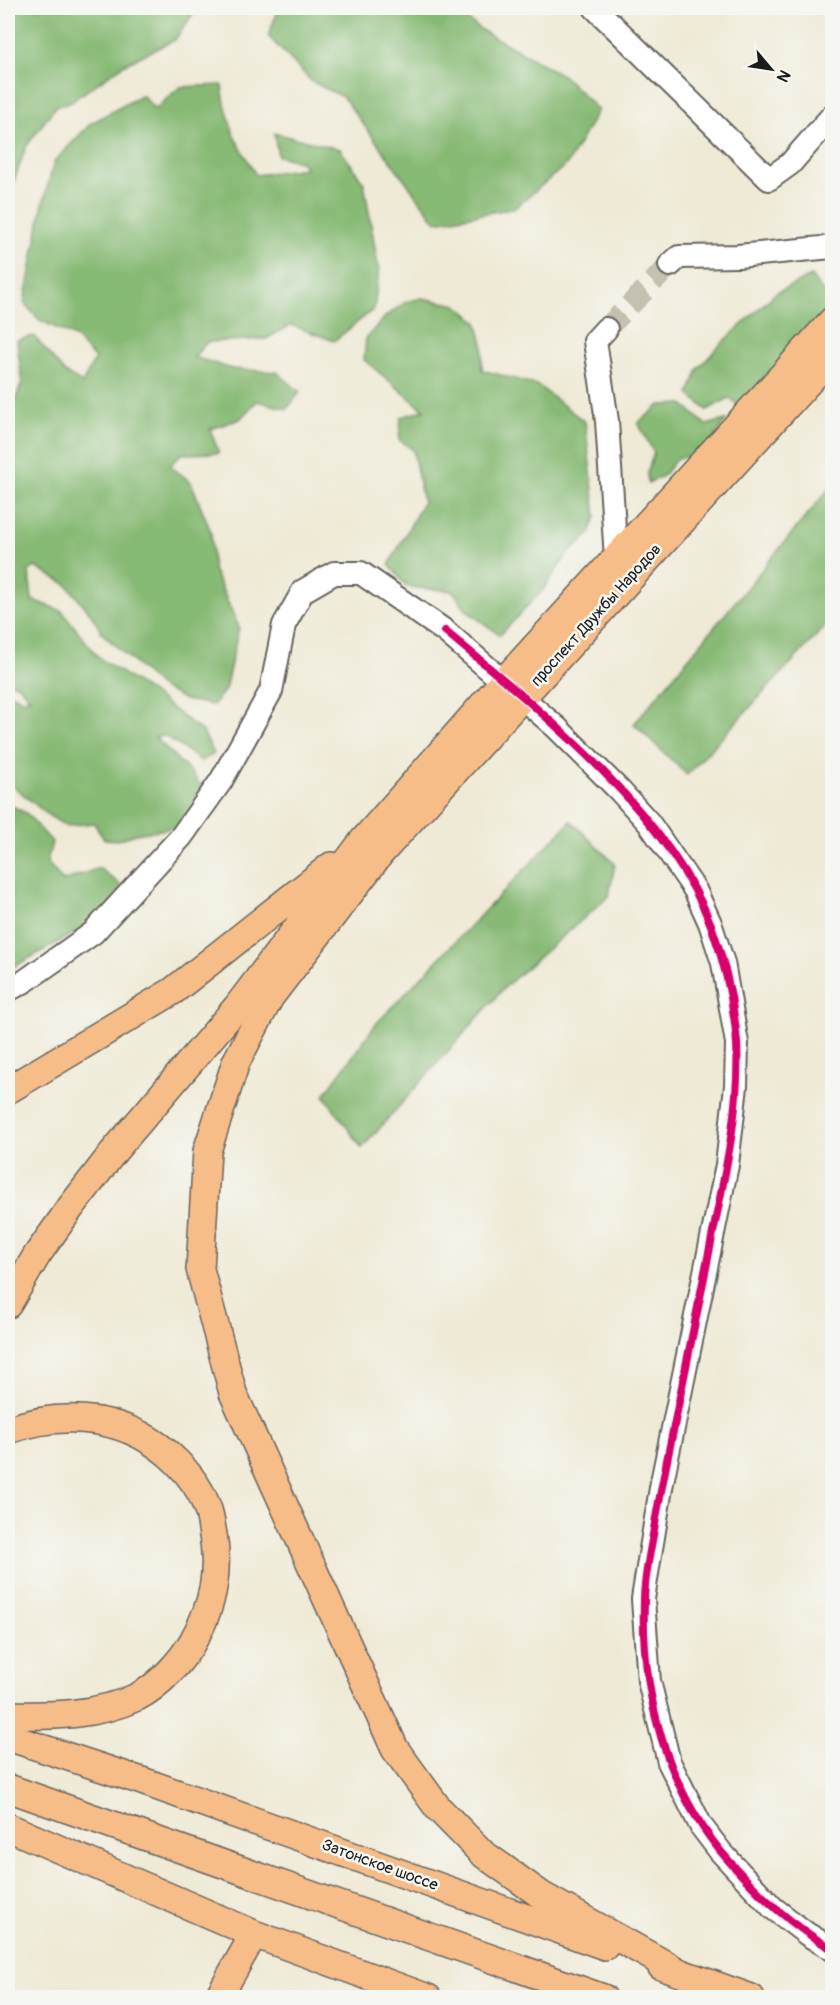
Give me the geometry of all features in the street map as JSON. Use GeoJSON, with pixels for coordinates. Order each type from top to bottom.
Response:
{"type":"FeatureCollection","features":[{"type":"Feature","properties":{"kind":"main road","name":"проспект Дружбы Народов"},"geometry":{"type":"LineString","coordinates":[[513,689],[616,559],[832,321]]}},
{"type":"Feature","properties":{"kind":"main road","name":"проспект Дружбы Народов"},"geometry":{"type":"LineString","coordinates":[[8,1304],[37,1255],[93,1178],[371,848],[513,689],[832,356]]}},
{"type":"Feature","properties":{"kind":"main road"},"geometry":{"type":"LineString","coordinates":[[8,1090],[173,991],[371,848]]}},
{"type":"Feature","properties":{"kind":"main road"},"geometry":{"type":"LineString","coordinates":[[371,848],[270,997],[236,1062],[207,1151],[200,1269],[233,1393],[395,1749],[438,1808],[482,1853],[541,1895],[679,1972]]}},
{"type":"Feature","properties":{"kind":"main road"},"geometry":{"type":"LineString","coordinates":[[8,1430],[30,1422],[61,1419],[93,1420],[118,1425],[144,1436],[165,1450],[189,1474],[207,1506],[217,1551],[215,1584],[205,1620],[189,1649],[169,1672],[139,1696],[105,1709],[59,1716],[8,1715]]}},
{"type":"Feature","properties":{"kind":"main road","name":"Затонское шоссе"},"geometry":{"type":"LineString","coordinates":[[8,1737],[142,1781],[751,1998]]}},
{"type":"Feature","properties":{"kind":"main road"},"geometry":{"type":"LineString","coordinates":[[8,1788],[603,1998]]}},
{"type":"Feature","properties":{"kind":"main road"},"geometry":{"type":"LineString","coordinates":[[8,1827],[254,1934],[428,1998]]}},
{"type":"Feature","properties":{"kind":"main road"},"geometry":{"type":"LineString","coordinates":[[218,1998],[254,1934]]}},
{"type":"Feature","properties":{"kind":"street"},"geometry":{"type":"LineString","coordinates":[[595,8],[769,179],[790,164],[832,116]]}},
{"type":"Feature","properties":{"kind":"street"},"geometry":{"type":"LineString","coordinates":[[670,265],[679,257],[738,256],[832,247]]}},
{"type":"Feature","properties":{"kind":"street"},"geometry":{"type":"LineString","coordinates":[[606,329],[595,341],[607,421],[616,559]]}},
{"type":"Feature","properties":{"kind":"street"},"geometry":{"type":"LineString","coordinates":[[8,990],[25,981],[93,933],[181,837],[221,781],[271,691],[284,625],[303,591],[334,573],[361,573],[445,631],[583,753],[649,823],[695,890],[710,923],[723,963],[737,1043],[736,1086],[727,1165],[662,1482],[649,1561],[644,1599],[649,1681],[669,1762],[701,1826],[720,1851],[773,1908],[807,1934],[832,1949]]}},
{"type":"Feature","properties":{"kind":"green space"},"geometry":{"type":"Polygon","coordinates":[[[8,8],[197,8],[175,40],[125,64],[72,101],[55,107],[26,147],[8,198],[8,8]]]}},
{"type":"Feature","properties":{"kind":"green space"},"geometry":{"type":"Polygon","coordinates":[[[279,8],[452,8],[483,31],[564,76],[598,110],[568,163],[515,208],[436,222],[343,97],[312,82],[268,36],[279,8]]]}},
{"type":"Feature","properties":{"kind":"green space"},"geometry":{"type":"Polygon","coordinates":[[[222,85],[234,136],[256,175],[305,168],[302,162],[278,156],[274,133],[340,149],[364,183],[379,271],[374,309],[334,341],[291,325],[266,339],[207,342],[194,357],[232,369],[277,372],[300,392],[287,409],[257,401],[240,419],[210,429],[219,453],[181,454],[170,466],[191,482],[211,532],[213,569],[239,627],[225,690],[213,705],[185,700],[160,687],[102,633],[91,614],[66,584],[35,567],[29,571],[32,600],[62,611],[98,657],[149,691],[203,732],[214,754],[201,761],[165,736],[155,737],[193,775],[207,795],[179,827],[136,834],[117,840],[104,839],[94,823],[66,826],[49,816],[8,782],[8,692],[21,699],[30,698],[17,684],[8,683],[8,419],[22,382],[17,340],[34,336],[65,373],[82,383],[95,359],[75,337],[39,320],[24,303],[42,208],[54,162],[91,123],[142,95],[155,109],[180,87],[222,85]]]}},
{"type":"Feature","properties":{"kind":"green space"},"geometry":{"type":"Polygon","coordinates":[[[811,276],[821,290],[832,295],[832,309],[745,410],[729,398],[707,410],[689,394],[698,369],[717,348],[776,293],[811,276]]]}},
{"type":"Feature","properties":{"kind":"green space"},"geometry":{"type":"Polygon","coordinates":[[[422,298],[457,305],[477,322],[483,343],[482,370],[537,385],[585,422],[596,517],[590,534],[569,552],[543,590],[500,635],[467,611],[453,591],[407,587],[389,565],[423,502],[413,450],[399,440],[401,417],[424,410],[364,360],[366,338],[386,316],[406,302],[422,298]]]}},
{"type":"Feature","properties":{"kind":"green space"},"geometry":{"type":"Polygon","coordinates":[[[683,404],[706,425],[726,420],[702,456],[677,458],[663,476],[648,483],[647,473],[654,453],[638,423],[660,405],[683,404]]]}},
{"type":"Feature","properties":{"kind":"green space"},"geometry":{"type":"Polygon","coordinates":[[[832,485],[832,619],[687,775],[634,724],[832,485]]]}},
{"type":"Feature","properties":{"kind":"green space"},"geometry":{"type":"Polygon","coordinates":[[[8,804],[26,813],[52,842],[47,862],[63,881],[99,868],[122,886],[95,922],[8,970],[8,804]]]}},
{"type":"Feature","properties":{"kind":"green space"},"geometry":{"type":"Polygon","coordinates":[[[571,821],[615,864],[609,896],[506,986],[362,1148],[324,1095],[376,1024],[571,821]]]}},
{"type":"Feature","properties":{"kind":"tunnel"},"geometry":{"type":"LineString","coordinates":[[606,329],[670,265]]}},
{"type":"Feature","properties":{"kind":"cycle path"},"geometry":{"type":"LineString","coordinates":[[445,631],[558,728],[632,802],[664,842],[691,883],[711,925],[721,954],[736,1028],[735,1111],[724,1179],[647,1568],[644,1602],[647,1672],[662,1740],[674,1773],[707,1834],[753,1887],[790,1920],[832,1949]]}}]}
